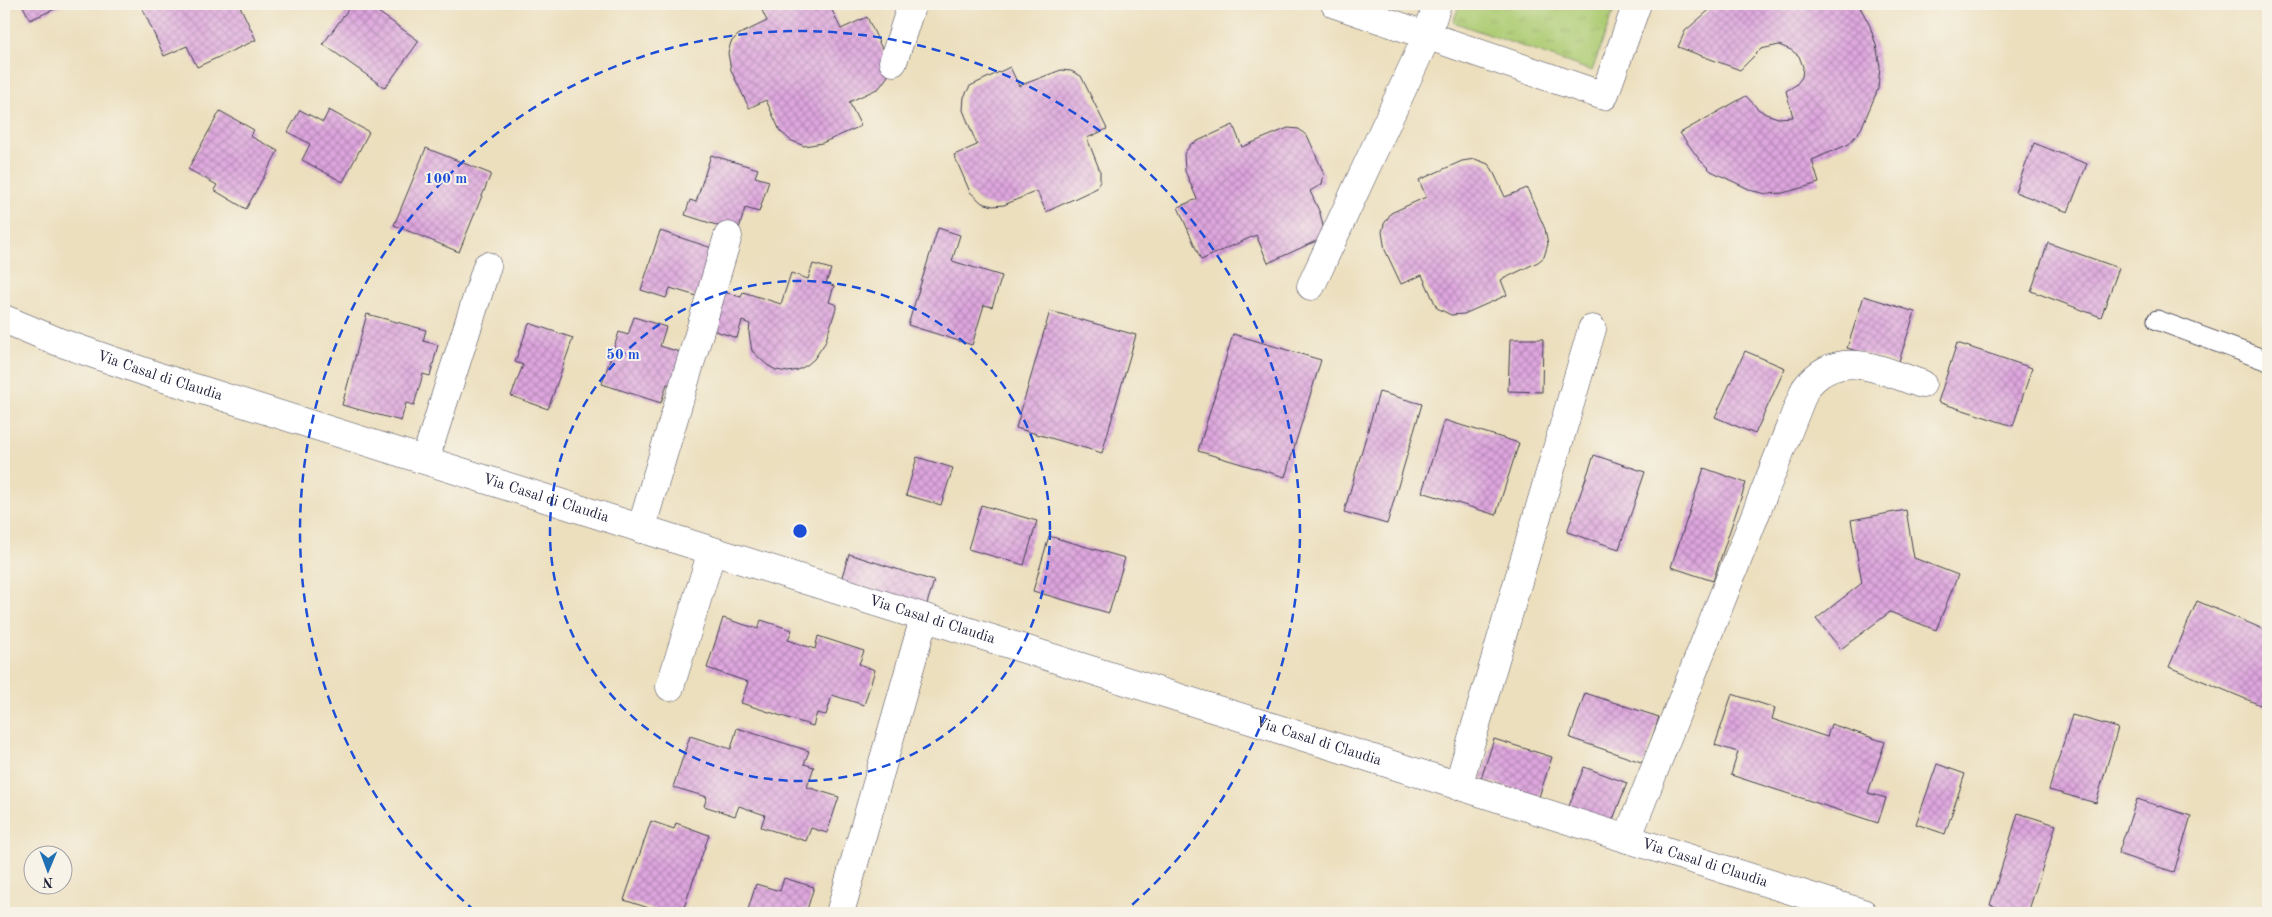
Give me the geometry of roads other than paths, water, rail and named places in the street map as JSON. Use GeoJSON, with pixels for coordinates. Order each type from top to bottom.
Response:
{"type":"FeatureCollection","features":[{"type":"Feature","properties":{"kind":"street"},"geometry":{"type":"LineString","coordinates":[[893,62],[912,4]]}},
{"type":"Feature","properties":{"kind":"street"},"geometry":{"type":"LineString","coordinates":[[1335,4],[1604,96],[1637,4]]}},
{"type":"Feature","properties":{"kind":"street"},"geometry":{"type":"LineString","coordinates":[[1311,286],[1427,36],[1437,4]]}},
{"type":"Feature","properties":{"kind":"street"},"geometry":{"type":"LineString","coordinates":[[642,529],[728,236]]}},
{"type":"Feature","properties":{"kind":"street"},"geometry":{"type":"LineString","coordinates":[[425,460],[487,266]]}},
{"type":"Feature","properties":{"kind":"street","name":"Via Casal di Claudia"},"geometry":{"type":"LineString","coordinates":[[4,319],[59,342],[150,374],[1863,913]]}},
{"type":"Feature","properties":{"kind":"street"},"geometry":{"type":"LineString","coordinates":[[1458,786],[1592,330]]}},
{"type":"Feature","properties":{"kind":"street"},"geometry":{"type":"LineString","coordinates":[[1627,839],[1805,389],[1821,372],[1844,364],[1869,366],[1922,384]]}},
{"type":"Feature","properties":{"kind":"street"},"geometry":{"type":"LineString","coordinates":[[670,687],[712,551]]}},
{"type":"Feature","properties":{"kind":"street"},"geometry":{"type":"LineString","coordinates":[[840,913],[924,618]]}},
{"type":"Feature","properties":{"kind":"lane"},"geometry":{"type":"LineString","coordinates":[[2157,320],[2268,361]]}}]}
